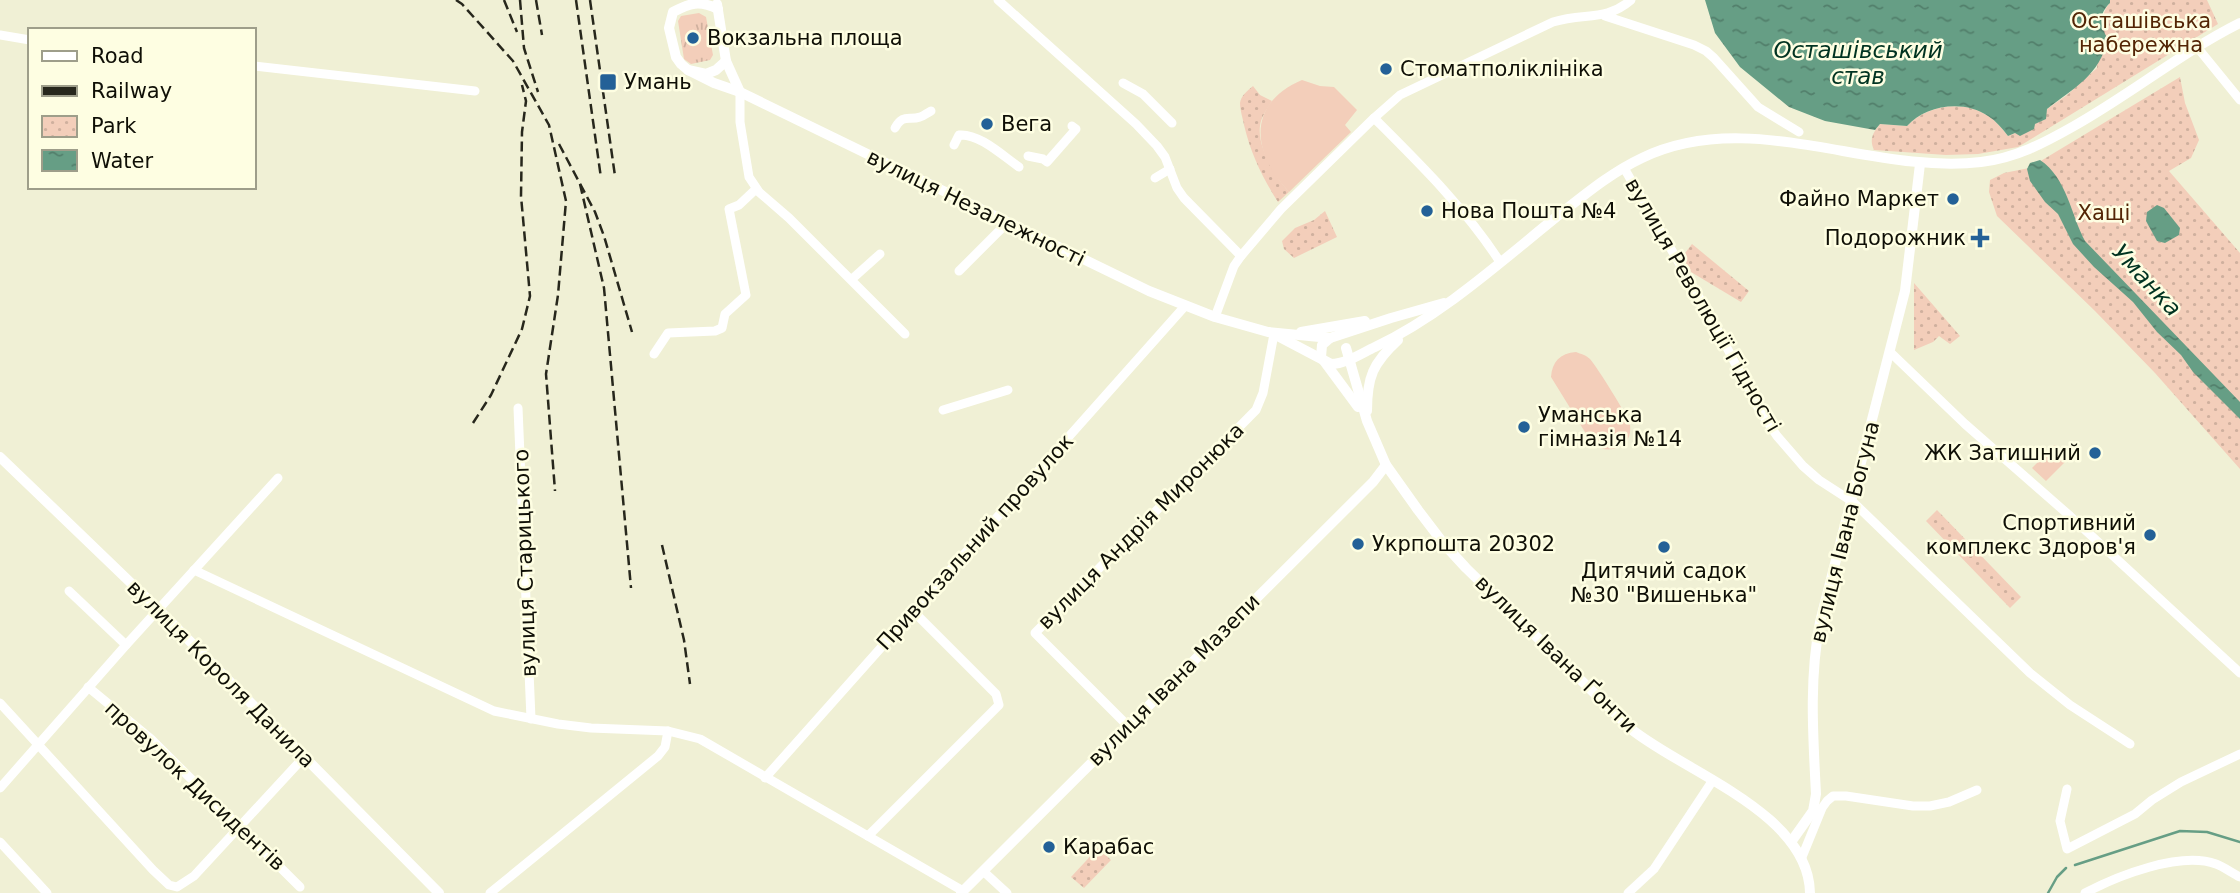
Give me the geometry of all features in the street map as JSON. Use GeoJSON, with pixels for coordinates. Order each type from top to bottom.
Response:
{"type":"FeatureCollection","features":[{"type":"Feature","properties":{"kind":"main road"},"geometry":{"type":"LineString","coordinates":[[685,0],[673,12],[669,28],[676,57],[688,70],[706,74],[726,61]]}},
{"type":"Feature","properties":{"kind":"main road"},"geometry":{"type":"LineString","coordinates":[[673,12],[691,2],[717,4],[726,61],[740,92]]}},
{"type":"Feature","properties":{"kind":"main road","name":"вулиця Незалежності"},"geometry":{"type":"LineString","coordinates":[[1345,356],[1406,332],[1597,186],[1640,158],[1675,145],[1720,138],[1780,142],[1920,164],[1979,162],[2009,157],[2038,146],[2111,105],[2197,47],[2240,23]]}},
{"type":"Feature","properties":{"kind":"main road","name":"вулиця Незалежності"},"geometry":{"type":"LineString","coordinates":[[688,70],[713,83],[740,92],[1149,291],[1215,317],[1274,334],[1324,360]]}},
{"type":"Feature","properties":{"kind":"main road","name":"вулиця Івана Богуна"},"geometry":{"type":"LineString","coordinates":[[1791,842],[1815,806],[1811,714],[1814,652],[1905,291],[1920,164]]}},
{"type":"Feature","properties":{"kind":"main road","name":"вулиця Незалежності"},"geometry":{"type":"LineString","coordinates":[[1274,334],[1330,338],[1450,301]]}},
{"type":"Feature","properties":{"kind":"main road","name":"вулиця Незалежності"},"geometry":{"type":"LineString","coordinates":[[1274,334],[1391,318]]}},
{"type":"Feature","properties":{"kind":"main road","name":"вулиця Івана Ґонти"},"geometry":{"type":"LineString","coordinates":[[1367,421],[1367,390],[1373,369],[1383,354],[1406,332]]}},
{"type":"Feature","properties":{"kind":"main road"},"geometry":{"type":"LineString","coordinates":[[1330,338],[1340,340],[1345,356],[1331,364],[1324,360],[1320,353],[1321,347],[1330,338]]}},
{"type":"Feature","properties":{"kind":"main road","name":"вулиця Івана Ґонти"},"geometry":{"type":"LineString","coordinates":[[1345,356],[1367,421],[1386,465],[1444,544],[1595,695],[1646,740],[1713,780],[1763,815],[1791,842]]}},
{"type":"Feature","properties":{"kind":"main road","name":"вулиця Івана Ґонти"},"geometry":{"type":"LineString","coordinates":[[1324,360],[1367,421]]}},
{"type":"Feature","properties":{"kind":"main road","name":"вулиця Короля Данила"},"geometry":{"type":"LineString","coordinates":[[0,457],[158,609],[439,893]]}},
{"type":"Feature","properties":{"kind":"main road","name":"вулиця Івана Мазепи"},"geometry":{"type":"LineString","coordinates":[[962,892],[1373,482],[1386,465]]}},
{"type":"Feature","properties":{"kind":"main road"},"geometry":{"type":"LineString","coordinates":[[1791,842],[1802,857],[1808,873],[1810,893]]}},
{"type":"Feature","properties":{"kind":"street"},"geometry":{"type":"LineString","coordinates":[[998,0],[1136,124],[1165,157],[1177,188],[1184,198],[1241,256]]}},
{"type":"Feature","properties":{"kind":"street"},"geometry":{"type":"LineString","coordinates":[[1215,317],[1234,266],[1280,209],[1400,95],[1553,22],[1571,16],[1615,12],[1631,0]]}},
{"type":"Feature","properties":{"kind":"street"},"geometry":{"type":"LineString","coordinates":[[1603,15],[1706,51],[1758,107],[1799,132]]}},
{"type":"Feature","properties":{"kind":"street"},"geometry":{"type":"LineString","coordinates":[[0,35],[28,40]]}},
{"type":"Feature","properties":{"kind":"street"},"geometry":{"type":"LineString","coordinates":[[2197,47],[2240,100]]}},
{"type":"Feature","properties":{"kind":"street"},"geometry":{"type":"LineString","coordinates":[[256,65],[475,91]]}},
{"type":"Feature","properties":{"kind":"street"},"geometry":{"type":"LineString","coordinates":[[1123,83],[1143,94],[1172,123]]}},
{"type":"Feature","properties":{"kind":"street"},"geometry":{"type":"LineString","coordinates":[[740,92],[740,122],[749,177],[756,189],[852,279],[905,334]]}},
{"type":"Feature","properties":{"kind":"street"},"geometry":{"type":"LineString","coordinates":[[895,128],[908,117],[920,117],[931,111]]}},
{"type":"Feature","properties":{"kind":"street"},"geometry":{"type":"LineString","coordinates":[[1374,118],[1441,188],[1500,262]]}},
{"type":"Feature","properties":{"kind":"street"},"geometry":{"type":"LineString","coordinates":[[1028,156],[1047,162],[1076,129],[1072,126]]}},
{"type":"Feature","properties":{"kind":"street"},"geometry":{"type":"LineString","coordinates":[[954,145],[959,135],[967,135],[1019,167]]}},
{"type":"Feature","properties":{"kind":"street","name":"вулиця Революції Гідності"},"geometry":{"type":"LineString","coordinates":[[1624,168],[1714,323],[1751,395],[1771,428],[1803,466],[1853,502],[2030,673],[2070,705],[2130,744]]}},
{"type":"Feature","properties":{"kind":"street"},"geometry":{"type":"LineString","coordinates":[[1156,178],[1170,169]]}},
{"type":"Feature","properties":{"kind":"street"},"geometry":{"type":"LineString","coordinates":[[654,354],[668,332],[715,331],[722,328],[725,314],[746,296],[729,209],[739,205],[756,189]]}},
{"type":"Feature","properties":{"kind":"street"},"geometry":{"type":"LineString","coordinates":[[959,271],[1007,223]]}},
{"type":"Feature","properties":{"kind":"street"},"geometry":{"type":"LineString","coordinates":[[852,279],[880,254]]}},
{"type":"Feature","properties":{"kind":"street","name":"Привокзальний провулок"},"geometry":{"type":"LineString","coordinates":[[765,778],[1185,306]]}},
{"type":"Feature","properties":{"kind":"street","name":"вулиця Андрія Миронюка"},"geometry":{"type":"LineString","coordinates":[[1128,726],[1035,633],[1256,410],[1263,393],[1274,334]]}},
{"type":"Feature","properties":{"kind":"street"},"geometry":{"type":"LineString","coordinates":[[1890,352],[1965,425],[2070,516],[2240,673]]}},
{"type":"Feature","properties":{"kind":"street"},"geometry":{"type":"LineString","coordinates":[[943,410],[1008,390]]}},
{"type":"Feature","properties":{"kind":"street","name":"вулиця Старицького"},"geometry":{"type":"LineString","coordinates":[[518,408],[531,719]]}},
{"type":"Feature","properties":{"kind":"street"},"geometry":{"type":"LineString","coordinates":[[0,788],[278,478]]}},
{"type":"Feature","properties":{"kind":"street"},"geometry":{"type":"LineString","coordinates":[[194,570],[494,711],[591,728],[668,731],[700,739],[962,892]]}},
{"type":"Feature","properties":{"kind":"street"},"geometry":{"type":"LineString","coordinates":[[69,590],[126,645]]}},
{"type":"Feature","properties":{"kind":"street"},"geometry":{"type":"LineString","coordinates":[[867,836],[999,705],[996,694],[914,611]]}},
{"type":"Feature","properties":{"kind":"street","name":"провулок Дисидентів"},"geometry":{"type":"LineString","coordinates":[[88,687],[151,739],[300,887]]}},
{"type":"Feature","properties":{"kind":"street"},"geometry":{"type":"LineString","coordinates":[[0,703],[169,885],[177,887],[194,876],[303,757]]}},
{"type":"Feature","properties":{"kind":"street"},"geometry":{"type":"LineString","coordinates":[[490,893],[658,756],[665,747],[668,731]]}},
{"type":"Feature","properties":{"kind":"street"},"geometry":{"type":"LineString","coordinates":[[2067,789],[2060,821],[2067,849],[2135,814],[2181,782],[2240,754]]}},
{"type":"Feature","properties":{"kind":"street"},"geometry":{"type":"LineString","coordinates":[[1628,893],[1654,869],[1713,780]]}},
{"type":"Feature","properties":{"kind":"street"},"geometry":{"type":"LineString","coordinates":[[1802,857],[1822,808],[1833,796],[1930,806],[1950,802],[1977,790]]}},
{"type":"Feature","properties":{"kind":"street"},"geometry":{"type":"LineString","coordinates":[[0,842],[47,893]]}},
{"type":"Feature","properties":{"kind":"street"},"geometry":{"type":"LineString","coordinates":[[2085,893],[2132,871],[2192,860],[2216,864],[2240,877]]}},
{"type":"Feature","properties":{"kind":"street"},"geometry":{"type":"LineString","coordinates":[[983,871],[1007,893]]}},
{"type":"Feature","properties":{"kind":"green space","name":"Осташівська набережна"},"geometry":{"type":"Polygon","coordinates":[[[2110,0],[2207,0],[2218,24],[2018,147],[1978,154],[1946,155],[1874,150],[1872,136],[1880,124],[1907,126],[1924,113],[1946,107],[1968,107],[1978,111],[1994,120],[2008,136],[2035,124],[2045,115],[2047,109],[2097,68],[2101,24],[2110,0]]]}},
{"type":"Feature","properties":{"kind":"green space"},"geometry":{"type":"Polygon","coordinates":[[[699,13],[706,17],[713,55],[710,60],[691,64],[684,59],[678,21],[681,16],[699,13]]]}},
{"type":"Feature","properties":{"kind":"green space","name":"Хащі"},"geometry":{"type":"Polygon","coordinates":[[[2180,77],[2185,103],[2199,140],[2191,158],[2169,171],[2240,253],[2240,469],[2155,373],[1997,216],[1989,192],[1990,180],[2004,173],[2029,168],[2180,77]]]}},
{"type":"Feature","properties":{"kind":"green space"},"geometry":{"type":"Polygon","coordinates":[[[1302,80],[1334,87],[1357,110],[1345,125],[1351,132],[1289,192],[1268,161],[1262,146],[1261,130],[1271,102],[1284,90],[1302,80]]]}},
{"type":"Feature","properties":{"kind":"green space"},"geometry":{"type":"Polygon","coordinates":[[[1253,86],[1260,95],[1272,101],[1262,119],[1260,134],[1268,162],[1289,192],[1278,202],[1254,156],[1240,106],[1241,100],[1253,86]]]}},
{"type":"Feature","properties":{"kind":"green space"},"geometry":{"type":"Polygon","coordinates":[[[1325,211],[1337,237],[1294,258],[1284,249],[1282,241],[1295,228],[1314,220],[1325,211]]]}},
{"type":"Feature","properties":{"kind":"green space"},"geometry":{"type":"Polygon","coordinates":[[[1692,244],[1749,291],[1741,302],[1691,272],[1682,257],[1692,244]]]}},
{"type":"Feature","properties":{"kind":"green space"},"geometry":{"type":"Polygon","coordinates":[[[1914,283],[1960,336],[1950,344],[1939,336],[1933,342],[1914,350],[1914,283]]]}},
{"type":"Feature","properties":{"kind":"green space"},"geometry":{"type":"Polygon","coordinates":[[[1576,352],[1590,359],[1628,420],[1628,439],[1619,447],[1606,449],[1593,445],[1551,377],[1558,359],[1565,354],[1576,352]]]}},
{"type":"Feature","properties":{"kind":"green space"},"geometry":{"type":"Polygon","coordinates":[[[2055,445],[2069,458],[2046,481],[2032,468],[2055,445]]]}},
{"type":"Feature","properties":{"kind":"green space"},"geometry":{"type":"Polygon","coordinates":[[[1937,510],[2021,597],[2010,608],[1926,521],[1937,510]]]}},
{"type":"Feature","properties":{"kind":"green space"},"geometry":{"type":"Polygon","coordinates":[[[1098,848],[1111,860],[1084,888],[1071,877],[1098,848]]]}},
{"type":"Feature","properties":{"kind":"water","name":"Осташівський став"},"geometry":{"type":"Polygon","coordinates":[[[1705,0],[2110,0],[2110,3],[2102,21],[2108,39],[2092,72],[2047,109],[2046,119],[2035,124],[2034,129],[2020,136],[2015,133],[2008,136],[1991,118],[1968,107],[1934,109],[1907,126],[1880,124],[1875,130],[1825,121],[1789,107],[1740,67],[1715,33],[1705,0]]]}},
{"type":"Feature","properties":{"kind":"water"},"geometry":{"type":"Polygon","coordinates":[[[2040,160],[2062,187],[2085,241],[2240,402],[2240,419],[2193,372],[2133,302],[2073,244],[2058,214],[2045,202],[2030,181],[2027,169],[2030,163],[2040,160]]]}},
{"type":"Feature","properties":{"kind":"water"},"geometry":{"type":"Polygon","coordinates":[[[2157,205],[2164,208],[2180,228],[2179,235],[2165,243],[2157,241],[2146,221],[2147,212],[2157,205]]]}},
{"type":"Feature","properties":{"kind":"waterway"},"geometry":{"type":"LineString","coordinates":[[2075,865],[2180,831],[2207,832],[2240,842]]}},
{"type":"Feature","properties":{"kind":"waterway"},"geometry":{"type":"LineString","coordinates":[[2048,893],[2066,868]]}},
{"type":"Feature","properties":{"kind":"railway"},"geometry":{"type":"LineString","coordinates":[[456,0],[513,61],[549,125],[566,201],[558,295],[546,374],[555,491]]}},
{"type":"Feature","properties":{"kind":"railway"},"geometry":{"type":"LineString","coordinates":[[504,0],[517,32]]}},
{"type":"Feature","properties":{"kind":"railway"},"geometry":{"type":"LineString","coordinates":[[520,0],[524,48],[538,92]]}},
{"type":"Feature","properties":{"kind":"railway"},"geometry":{"type":"LineString","coordinates":[[536,0],[542,35]]}},
{"type":"Feature","properties":{"kind":"railway"},"geometry":{"type":"LineString","coordinates":[[576,0],[601,178]]}},
{"type":"Feature","properties":{"kind":"railway"},"geometry":{"type":"LineString","coordinates":[[590,0],[615,176]]}},
{"type":"Feature","properties":{"kind":"railway"},"geometry":{"type":"LineString","coordinates":[[473,423],[491,395],[522,329],[530,296],[521,196],[522,132],[526,101],[522,85]]}},
{"type":"Feature","properties":{"kind":"railway"},"geometry":{"type":"LineString","coordinates":[[559,144],[595,212],[632,332]]}},
{"type":"Feature","properties":{"kind":"railway"},"geometry":{"type":"LineString","coordinates":[[580,184],[604,288],[631,588]]}},
{"type":"Feature","properties":{"kind":"railway"},"geometry":{"type":"LineString","coordinates":[[662,545],[684,640],[690,684]]}},
{"type":"Feature","properties":{"kind":"place","name":"Вокзальна площа"},"geometry":{"type":"Point","coordinates":[693,38]}},
{"type":"Feature","properties":{"kind":"place","name":"Стоматполіклініка"},"geometry":{"type":"Point","coordinates":[1386,69]}},
{"type":"Feature","properties":{"kind":"place","name":"Умань"},"geometry":{"type":"Point","coordinates":[608,82]}},
{"type":"Feature","properties":{"kind":"place","name":"Вега"},"geometry":{"type":"Point","coordinates":[987,124]}},
{"type":"Feature","properties":{"kind":"place","name":"Файно Маркет"},"geometry":{"type":"Point","coordinates":[1953,199]}},
{"type":"Feature","properties":{"kind":"place","name":"Нова Пошта №4"},"geometry":{"type":"Point","coordinates":[1427,211]}},
{"type":"Feature","properties":{"kind":"place","name":"Подорожник"},"geometry":{"type":"Point","coordinates":[1980,238]}},
{"type":"Feature","properties":{"kind":"place","name":"Уманська гімназія №14"},"geometry":{"type":"Point","coordinates":[1524,427]}},
{"type":"Feature","properties":{"kind":"place","name":"ЖК Затишний"},"geometry":{"type":"Point","coordinates":[2095,453]}},
{"type":"Feature","properties":{"kind":"place","name":"Спортивний комплекс Здоров'я"},"geometry":{"type":"Point","coordinates":[2150,535]}},
{"type":"Feature","properties":{"kind":"place","name":"Укрпошта 20302"},"geometry":{"type":"Point","coordinates":[1358,544]}},
{"type":"Feature","properties":{"kind":"place","name":"Дитячий садок №30 \"Вишенька\""},"geometry":{"type":"Point","coordinates":[1664,547]}},
{"type":"Feature","properties":{"kind":"place","name":"Карабас"},"geometry":{"type":"Point","coordinates":[1049,847]}},
{"type":"Feature","properties":{"kind":"water label","name":"Уманка"},"geometry":{"type":"Point","coordinates":[2147,280]}}]}
